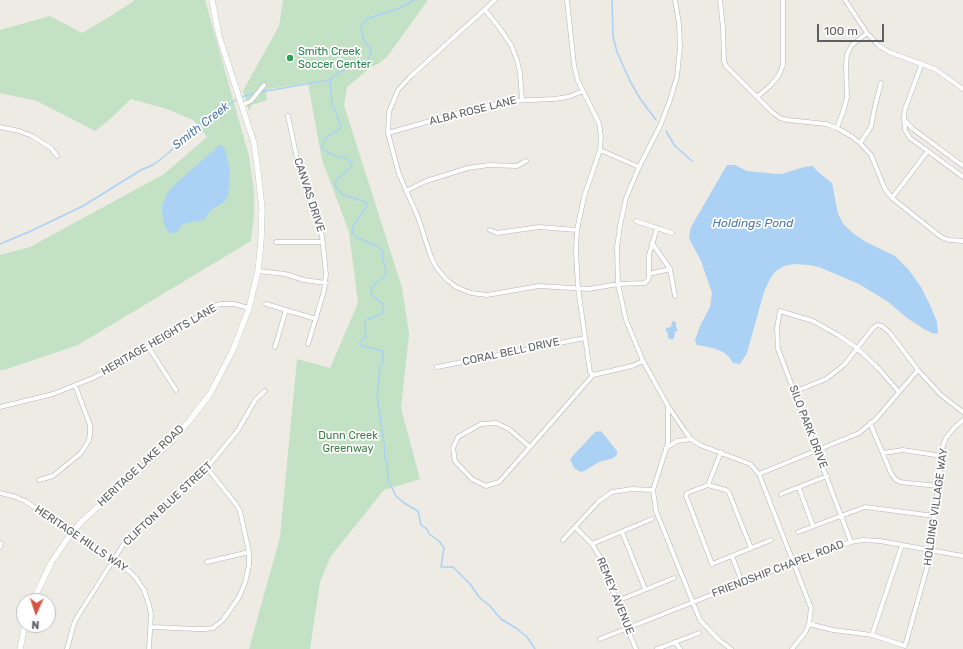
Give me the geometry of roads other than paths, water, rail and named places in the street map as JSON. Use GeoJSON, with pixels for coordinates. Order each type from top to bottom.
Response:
{"type":"FeatureCollection","features":[{"type":"Feature","properties":{"kind":"main road","name":"HERITAGE LAKE ROAD"},"geometry":{"type":"LineString","coordinates":[[37,593],[51,563],[72,533],[91,512],[172,440],[210,394],[233,350],[250,308],[258,271],[262,225],[258,172],[254,144],[219,36],[212,0]]}},
{"type":"Feature","properties":{"kind":"main road"},"geometry":{"type":"LineString","coordinates":[[20,649],[23,633]]}},
{"type":"Feature","properties":{"kind":"street"},"geometry":{"type":"LineString","coordinates":[[495,0],[410,77],[398,90],[389,112],[388,133],[399,174],[418,218],[430,257],[436,267],[446,279],[456,287],[471,293],[487,295],[539,286],[590,289],[618,284],[645,283],[648,280],[649,255],[657,228]]}},
{"type":"Feature","properties":{"kind":"street"},"geometry":{"type":"LineString","coordinates":[[567,0],[574,65],[578,81],[599,123],[601,136],[600,150],[584,197],[576,251],[578,288],[590,372],[593,376]]}},
{"type":"Feature","properties":{"kind":"street"},"geometry":{"type":"LineString","coordinates":[[676,0],[680,47],[677,77],[660,126],[626,198],[617,247],[618,284],[626,320],[643,361],[668,406],[691,439],[700,445],[750,464],[759,474],[792,563],[811,608],[809,624],[805,633],[792,649]]}},
{"type":"Feature","properties":{"kind":"street"},"geometry":{"type":"LineString","coordinates":[[720,0],[724,61],[730,71],[780,118],[826,124],[837,128],[860,143],[871,155],[886,189],[892,198],[941,236],[949,240],[963,241]]}},
{"type":"Feature","properties":{"kind":"street"},"geometry":{"type":"LineString","coordinates":[[757,97],[770,85],[783,66],[783,0]]}},
{"type":"Feature","properties":{"kind":"street"},"geometry":{"type":"LineString","coordinates":[[845,0],[878,45],[889,52],[935,69],[963,90]]}},
{"type":"Feature","properties":{"kind":"street"},"geometry":{"type":"LineString","coordinates":[[484,10],[498,26],[511,45],[520,73],[522,99]]}},
{"type":"Feature","properties":{"kind":"street"},"geometry":{"type":"LineString","coordinates":[[837,128],[847,97],[847,54],[852,45],[868,33]]}},
{"type":"Feature","properties":{"kind":"street"},"geometry":{"type":"LineString","coordinates":[[922,63],[905,109],[905,130],[910,138],[963,177]]}},
{"type":"Feature","properties":{"kind":"street"},"geometry":{"type":"LineString","coordinates":[[860,143],[871,127],[881,83]]}},
{"type":"Feature","properties":{"kind":"street"},"geometry":{"type":"LineString","coordinates":[[242,105],[251,100],[264,85]]}},
{"type":"Feature","properties":{"kind":"street","name":"ALBA ROSE LANE"},"geometry":{"type":"LineString","coordinates":[[388,133],[470,110],[510,101],[522,99],[554,99],[568,97],[583,91]]}},
{"type":"Feature","properties":{"kind":"street","name":"CANVAS DRIVE"},"geometry":{"type":"LineString","coordinates":[[288,116],[299,168],[323,242],[326,274],[326,282],[308,344]]}},
{"type":"Feature","properties":{"kind":"street"},"geometry":{"type":"LineString","coordinates":[[904,120],[913,129],[963,166]]}},
{"type":"Feature","properties":{"kind":"street"},"geometry":{"type":"LineString","coordinates":[[0,127],[32,136],[51,148],[58,156]]}},
{"type":"Feature","properties":{"kind":"street"},"geometry":{"type":"LineString","coordinates":[[600,150],[640,167]]}},
{"type":"Feature","properties":{"kind":"street"},"geometry":{"type":"LineString","coordinates":[[892,198],[928,151]]}},
{"type":"Feature","properties":{"kind":"street"},"geometry":{"type":"LineString","coordinates":[[406,191],[426,182],[468,168],[489,165],[517,166],[526,161]]}},
{"type":"Feature","properties":{"kind":"street"},"geometry":{"type":"LineString","coordinates":[[636,221],[672,233]]}},
{"type":"Feature","properties":{"kind":"street"},"geometry":{"type":"LineString","coordinates":[[490,230],[497,233],[552,227],[578,230]]}},
{"type":"Feature","properties":{"kind":"street"},"geometry":{"type":"LineString","coordinates":[[276,242],[323,242]]}},
{"type":"Feature","properties":{"kind":"street"},"geometry":{"type":"LineString","coordinates":[[652,243],[670,269],[675,296]]}},
{"type":"Feature","properties":{"kind":"street"},"geometry":{"type":"LineString","coordinates":[[649,274],[670,269]]}},
{"type":"Feature","properties":{"kind":"street"},"geometry":{"type":"LineString","coordinates":[[258,271],[285,274],[304,280],[326,282]]}},
{"type":"Feature","properties":{"kind":"street","name":"HERITAGE HEIGHTS LANE"},"geometry":{"type":"LineString","coordinates":[[0,407],[53,394],[110,370],[149,348],[217,305],[234,304],[250,308]]}},
{"type":"Feature","properties":{"kind":"street"},"geometry":{"type":"LineString","coordinates":[[266,304],[316,319]]}},
{"type":"Feature","properties":{"kind":"street"},"geometry":{"type":"LineString","coordinates":[[275,347],[286,310]]}},
{"type":"Feature","properties":{"kind":"street","name":"SILO PARK DRIVE"},"geometry":{"type":"LineString","coordinates":[[851,542],[778,349],[777,328],[780,311],[813,321],[857,348]]}},
{"type":"Feature","properties":{"kind":"street"},"geometry":{"type":"LineString","coordinates":[[794,392],[826,380],[844,364],[877,325],[882,326],[890,333],[918,370],[941,395],[963,412]]}},
{"type":"Feature","properties":{"kind":"street","name":"CORAL BELL DRIVE"},"geometry":{"type":"LineString","coordinates":[[437,367],[585,338]]}},
{"type":"Feature","properties":{"kind":"street"},"geometry":{"type":"LineString","coordinates":[[149,348],[176,390]]}},
{"type":"Feature","properties":{"kind":"street"},"geometry":{"type":"LineString","coordinates":[[857,348],[879,369],[899,392]]}},
{"type":"Feature","properties":{"kind":"street"},"geometry":{"type":"LineString","coordinates":[[530,448],[509,429],[496,423],[481,424],[458,437],[452,448],[455,461],[472,479],[486,486],[499,482],[530,448],[593,376],[632,366],[643,361]]}},
{"type":"Feature","properties":{"kind":"street"},"geometry":{"type":"LineString","coordinates":[[759,474],[859,433],[876,419],[918,370]]}},
{"type":"Feature","properties":{"kind":"street"},"geometry":{"type":"LineString","coordinates":[[39,480],[53,476],[81,453],[88,442],[91,430],[89,420],[75,385]]}},
{"type":"Feature","properties":{"kind":"street","name":"CLIFTON BLUE STREET"},"geometry":{"type":"LineString","coordinates":[[67,649],[76,619],[130,536],[165,509],[207,468],[238,430],[256,399],[265,391]]}},
{"type":"Feature","properties":{"kind":"street"},"geometry":{"type":"LineString","coordinates":[[668,406],[668,443],[653,490],[656,511],[700,620],[719,640],[731,649]]}},
{"type":"Feature","properties":{"kind":"street","name":"HOLDING VILLAGE WAY"},"geometry":{"type":"LineString","coordinates":[[872,635],[905,646],[927,573],[943,445],[946,438],[954,428],[963,420]]}},
{"type":"Feature","properties":{"kind":"street"},"geometry":{"type":"LineString","coordinates":[[870,423],[891,473],[896,479],[900,482],[938,486]]}},
{"type":"Feature","properties":{"kind":"street"},"geometry":{"type":"LineString","coordinates":[[666,448],[677,441],[691,439]]}},
{"type":"Feature","properties":{"kind":"street"},"geometry":{"type":"LineString","coordinates":[[883,453],[903,450],[942,456]]}},
{"type":"Feature","properties":{"kind":"street"},"geometry":{"type":"LineString","coordinates":[[708,485],[721,452]]}},
{"type":"Feature","properties":{"kind":"street"},"geometry":{"type":"LineString","coordinates":[[151,627],[213,628],[219,624],[234,605],[242,590],[247,575],[249,552],[242,517],[239,507],[207,468]]}},
{"type":"Feature","properties":{"kind":"street"},"geometry":{"type":"LineString","coordinates":[[781,494],[827,476]]}},
{"type":"Feature","properties":{"kind":"street"},"geometry":{"type":"LineString","coordinates":[[751,548],[729,493],[726,490],[708,485],[687,493],[687,499],[712,564],[771,540]]}},
{"type":"Feature","properties":{"kind":"street"},"geometry":{"type":"LineString","coordinates":[[799,488],[813,526]]}},
{"type":"Feature","properties":{"kind":"street"},"geometry":{"type":"LineString","coordinates":[[563,540],[599,501],[612,492],[632,489],[653,490]]}},
{"type":"Feature","properties":{"kind":"street","name":"HERITAGE HILLS WAY"},"geometry":{"type":"LineString","coordinates":[[0,493],[16,497],[25,502],[129,571],[144,590],[150,605],[151,627],[149,649]]}},
{"type":"Feature","properties":{"kind":"street"},"geometry":{"type":"LineString","coordinates":[[798,532],[865,507],[935,516]]}},
{"type":"Feature","properties":{"kind":"street"},"geometry":{"type":"LineString","coordinates":[[592,544],[652,520]]}},
{"type":"Feature","properties":{"kind":"street","name":"REMEY AVENUE"},"geometry":{"type":"LineString","coordinates":[[575,527],[592,544],[600,557],[636,649]]}},
{"type":"Feature","properties":{"kind":"street"},"geometry":{"type":"LineString","coordinates":[[622,532],[645,589]]}},
{"type":"Feature","properties":{"kind":"street","name":"FRIENDSHIP CHAPEL ROAD"},"geometry":{"type":"LineString","coordinates":[[600,639],[742,582],[851,542],[869,541],[902,545],[963,556]]}},
{"type":"Feature","properties":{"kind":"street"},"geometry":{"type":"LineString","coordinates":[[809,624],[833,630],[872,635],[902,545]]}},
{"type":"Feature","properties":{"kind":"street"},"geometry":{"type":"LineString","coordinates":[[207,562],[249,552]]}},
{"type":"Feature","properties":{"kind":"street"},"geometry":{"type":"LineString","coordinates":[[732,556],[742,582]]}},
{"type":"Feature","properties":{"kind":"street"},"geometry":{"type":"LineString","coordinates":[[617,601],[674,578]]}},
{"type":"Feature","properties":{"kind":"street"},"geometry":{"type":"LineString","coordinates":[[657,649],[699,633]]}},
{"type":"Feature","properties":{"kind":"street"},"geometry":{"type":"LineString","coordinates":[[675,642],[680,649]]}},
{"type":"Feature","properties":{"kind":"water"},"geometry":{"type":"Polygon","coordinates":[[[220,145],[225,149],[230,170],[228,196],[224,202],[211,210],[204,220],[183,224],[176,233],[170,233],[165,227],[162,212],[162,206],[167,193],[176,183],[220,145]]]}},
{"type":"Feature","properties":{"kind":"water","name":"Holdings Pond"},"geometry":{"type":"Polygon","coordinates":[[[727,165],[735,165],[747,171],[778,174],[813,166],[832,183],[838,214],[844,225],[866,242],[895,256],[908,269],[921,287],[930,305],[937,322],[938,334],[924,329],[907,318],[887,301],[859,284],[819,267],[794,264],[784,266],[776,271],[771,277],[764,292],[747,353],[740,364],[733,363],[723,352],[713,348],[697,345],[695,340],[700,326],[710,307],[712,293],[701,261],[689,238],[691,227],[727,165]]]}},
{"type":"Feature","properties":{"kind":"water"},"geometry":{"type":"Polygon","coordinates":[[[672,321],[676,322],[676,327],[678,330],[675,332],[672,340],[668,338],[666,328],[671,327],[672,321]]]}},
{"type":"Feature","properties":{"kind":"water"},"geometry":{"type":"Polygon","coordinates":[[[601,431],[617,451],[617,455],[613,458],[599,462],[581,472],[574,468],[570,459],[595,432],[601,431]]]}},
{"type":"Feature","properties":{"kind":"waterway","name":"Smith Creek"},"geometry":{"type":"LineString","coordinates":[[260,92],[330,80],[333,76],[346,69],[356,69],[359,62],[364,63],[368,60],[371,52],[370,48],[364,41],[361,29],[363,23],[367,19],[398,9],[414,0]]}},
{"type":"Feature","properties":{"kind":"waterway"},"geometry":{"type":"LineString","coordinates":[[612,0],[613,36],[617,52],[630,81],[641,100],[656,120]]}},
{"type":"Feature","properties":{"kind":"waterway"},"geometry":{"type":"LineString","coordinates":[[330,80],[332,104],[341,125],[340,129],[328,136],[322,147],[333,155],[350,161],[352,166],[336,180],[335,186],[343,195],[366,202],[367,206],[353,226],[352,232],[356,237],[376,246],[383,251],[382,256],[386,271],[385,276],[371,289],[371,294],[383,304],[384,308],[381,314],[366,320],[366,337],[359,344],[383,351],[383,361],[380,367],[377,396],[385,459],[387,461],[388,480],[396,496],[404,503],[418,511],[421,525],[427,529],[429,534],[439,541],[444,548],[441,567],[453,567],[470,584],[479,597],[490,606],[501,619],[527,637],[535,649]]}},
{"type":"Feature","properties":{"kind":"waterway","name":"Smith Creek"},"geometry":{"type":"LineString","coordinates":[[241,97],[256,93]]}},
{"type":"Feature","properties":{"kind":"waterway","name":"Smith Creek"},"geometry":{"type":"LineString","coordinates":[[0,244],[83,206],[141,170],[153,165],[199,125],[237,99]]}},
{"type":"Feature","properties":{"kind":"waterway"},"geometry":{"type":"LineString","coordinates":[[666,131],[675,146],[692,161]]}},
{"type":"Feature","properties":{"kind":"place","name":"Smith Creek Soccer Center"},"geometry":{"type":"Point","coordinates":[290,58]}},
{"type":"Feature","properties":{"kind":"park label","name":"Dunn Creek Greenway"},"geometry":{"type":"Point","coordinates":[348,442]}}]}
